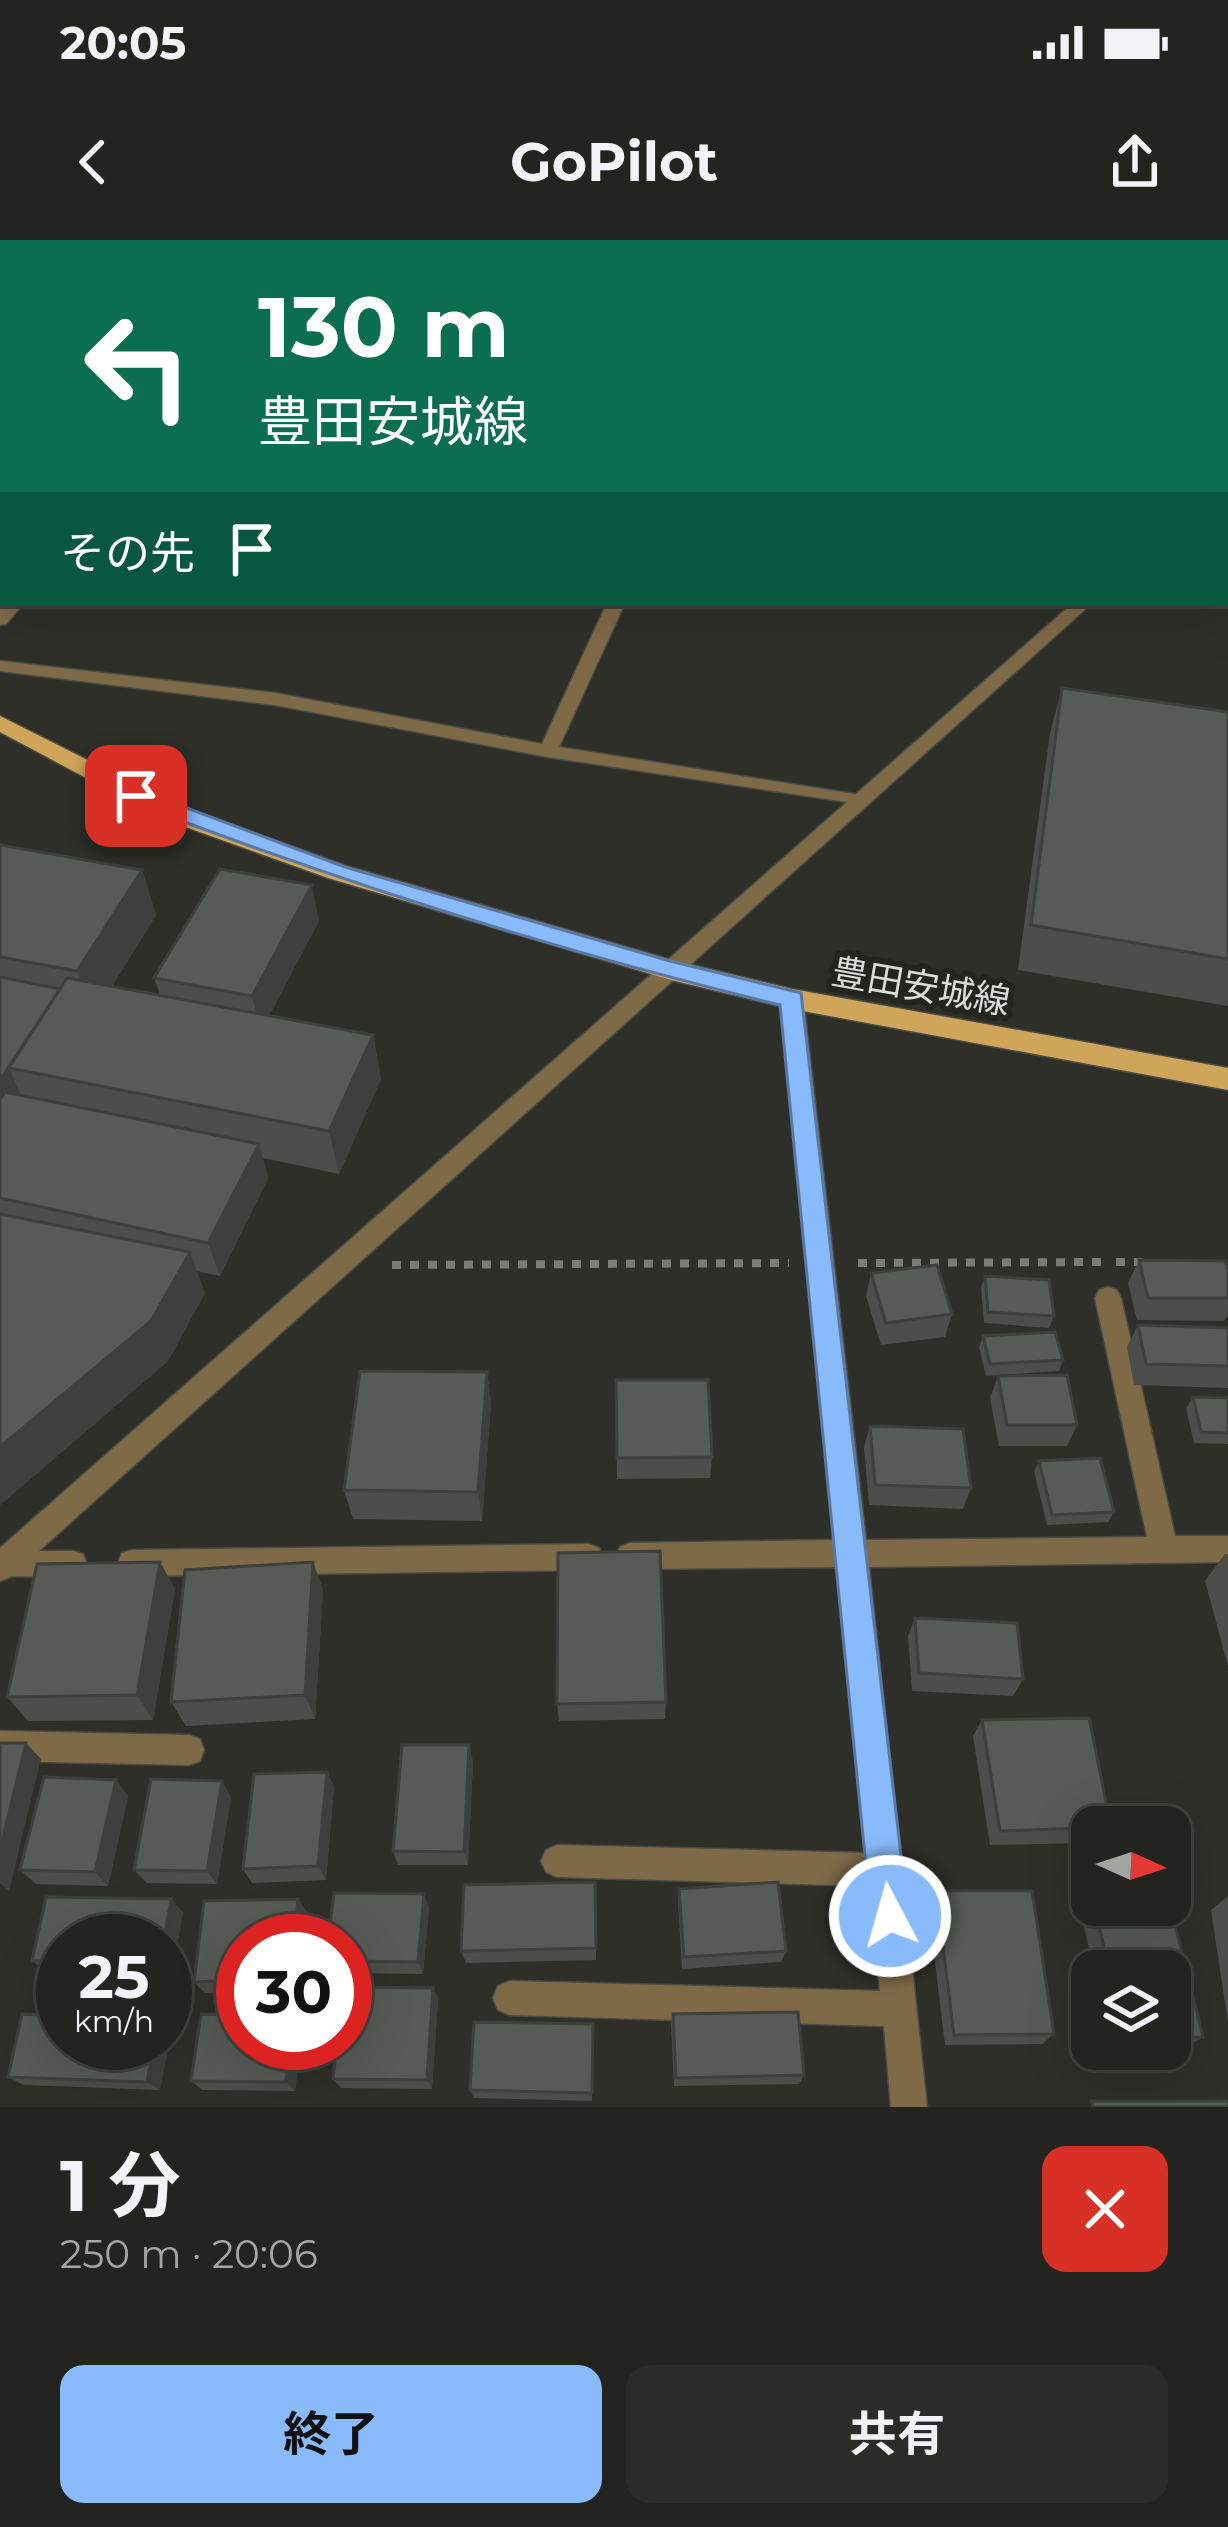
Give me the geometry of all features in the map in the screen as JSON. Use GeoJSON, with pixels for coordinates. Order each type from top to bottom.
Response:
{"type":"FeatureCollection","features":[{"type":"Feature","properties":{"kind":"main road","name":"豊田安城線"},"geometry":{"type":"LineString","coordinates":[[0,723],[172,813],[337,872],[670,970],[792,999],[1228,1079]]}},
{"type":"Feature","properties":{"kind":"street"},"geometry":{"type":"LineString","coordinates":[[548,751],[615,606]]}},
{"type":"Feature","properties":{"kind":"street"},"geometry":{"type":"LineString","coordinates":[[2,1566],[1080,606]]}},
{"type":"Feature","properties":{"kind":"street"},"geometry":{"type":"LineString","coordinates":[[0,666],[274,699],[548,751],[860,802]]}},
{"type":"Feature","properties":{"kind":"street"},"geometry":{"type":"LineString","coordinates":[[792,999],[909,2107]]}},
{"type":"Feature","properties":{"kind":"street"},"geometry":{"type":"LineString","coordinates":[[1108,1298],[1164,1550]]}},
{"type":"Feature","properties":{"kind":"street"},"geometry":{"type":"LineString","coordinates":[[2,1566],[1228,1550]]}},
{"type":"Feature","properties":{"kind":"street"},"geometry":{"type":"LineString","coordinates":[[0,1746],[189,1750]]}},
{"type":"Feature","properties":{"kind":"street"},"geometry":{"type":"LineString","coordinates":[[557,1861],[885,1870]]}},
{"type":"Feature","properties":{"kind":"street"},"geometry":{"type":"LineString","coordinates":[[510,1998],[899,2008]]}},
{"type":"Feature","properties":{"kind":"building"},"geometry":{"type":"Polygon","coordinates":[[[1062,688],[1228,712],[1228,959],[1031,925],[1062,688]]]}},
{"type":"Feature","properties":{"kind":"building"},"geometry":{"type":"Polygon","coordinates":[[[0,845],[142,870],[77,971],[0,957],[0,845]]]}},
{"type":"Feature","properties":{"kind":"building"},"geometry":{"type":"Polygon","coordinates":[[[220,869],[312,885],[252,996],[154,978],[220,869]]]}},
{"type":"Feature","properties":{"kind":"building"},"geometry":{"type":"Polygon","coordinates":[[[0,977],[60,989],[0,1080],[0,977]]]}},
{"type":"Feature","properties":{"kind":"building"},"geometry":{"type":"Polygon","coordinates":[[[67,978],[373,1035],[329,1131],[9,1068],[67,978]]]}},
{"type":"Feature","properties":{"kind":"building"},"geometry":{"type":"Polygon","coordinates":[[[5,1092],[259,1144],[208,1243],[0,1198],[0,1100],[5,1092]]]}},
{"type":"Feature","properties":{"kind":"building"},"geometry":{"type":"Polygon","coordinates":[[[0,1214],[190,1252],[151,1321],[0,1447],[0,1214]]]}},
{"type":"Feature","properties":{"kind":"building"},"geometry":{"type":"Polygon","coordinates":[[[1139,1260],[1225,1261],[1228,1298],[1148,1298],[1139,1260]]]}},
{"type":"Feature","properties":{"kind":"building"},"geometry":{"type":"Polygon","coordinates":[[[937,1265],[952,1314],[886,1323],[871,1273],[937,1265]]]}},
{"type":"Feature","properties":{"kind":"building"},"geometry":{"type":"Polygon","coordinates":[[[985,1276],[1049,1280],[1054,1316],[988,1312],[985,1276]]]}},
{"type":"Feature","properties":{"kind":"building"},"geometry":{"type":"Polygon","coordinates":[[[1138,1325],[1228,1328],[1228,1366],[1146,1364],[1138,1325]]]}},
{"type":"Feature","properties":{"kind":"building"},"geometry":{"type":"Polygon","coordinates":[[[1055,1332],[1063,1360],[990,1364],[983,1336],[1055,1332]]]}},
{"type":"Feature","properties":{"kind":"building"},"geometry":{"type":"Polygon","coordinates":[[[360,1371],[487,1372],[478,1492],[344,1490],[360,1371]]]}},
{"type":"Feature","properties":{"kind":"building"},"geometry":{"type":"Polygon","coordinates":[[[1067,1375],[1077,1425],[1007,1425],[998,1376],[1067,1375]]]}},
{"type":"Feature","properties":{"kind":"building"},"geometry":{"type":"Polygon","coordinates":[[[616,1380],[708,1380],[712,1457],[617,1458],[616,1380]]]}},
{"type":"Feature","properties":{"kind":"building"},"geometry":{"type":"Polygon","coordinates":[[[1193,1397],[1228,1398],[1228,1433],[1201,1432],[1193,1397]]]}},
{"type":"Feature","properties":{"kind":"building"},"geometry":{"type":"Polygon","coordinates":[[[870,1426],[963,1429],[971,1488],[875,1485],[870,1426]]]}},
{"type":"Feature","properties":{"kind":"building"},"geometry":{"type":"Polygon","coordinates":[[[1100,1458],[1114,1512],[1052,1515],[1039,1461],[1100,1458]]]}},
{"type":"Feature","properties":{"kind":"building"},"geometry":{"type":"Polygon","coordinates":[[[660,1551],[666,1702],[557,1704],[558,1553],[660,1551]]]}},
{"type":"Feature","properties":{"kind":"building"},"geometry":{"type":"Polygon","coordinates":[[[160,1562],[137,1695],[7,1697],[37,1564],[160,1562]]]}},
{"type":"Feature","properties":{"kind":"building"},"geometry":{"type":"Polygon","coordinates":[[[313,1562],[305,1695],[171,1702],[185,1570],[313,1562]]]}},
{"type":"Feature","properties":{"kind":"building"},"geometry":{"type":"Polygon","coordinates":[[[915,1618],[1017,1623],[1023,1679],[919,1673],[915,1618]]]}},
{"type":"Feature","properties":{"kind":"building"},"geometry":{"type":"Polygon","coordinates":[[[1089,1718],[1107,1806],[1071,1806],[1071,1828],[1000,1831],[982,1720],[1089,1718]]]}},
{"type":"Feature","properties":{"kind":"building"},"geometry":{"type":"Polygon","coordinates":[[[0,1743],[26,1743],[0,1849],[0,1743]]]}},
{"type":"Feature","properties":{"kind":"building"},"geometry":{"type":"Polygon","coordinates":[[[402,1745],[469,1745],[464,1852],[393,1851],[402,1745]]]}},
{"type":"Feature","properties":{"kind":"building"},"geometry":{"type":"Polygon","coordinates":[[[327,1772],[318,1866],[243,1869],[254,1774],[327,1772]]]}},
{"type":"Feature","properties":{"kind":"building"},"geometry":{"type":"Polygon","coordinates":[[[44,1777],[116,1780],[95,1872],[20,1870],[44,1777]]]}},
{"type":"Feature","properties":{"kind":"building"},"geometry":{"type":"Polygon","coordinates":[[[151,1779],[222,1781],[207,1871],[134,1870],[151,1779]]]}},
{"type":"Feature","properties":{"kind":"building"},"geometry":{"type":"Polygon","coordinates":[[[595,1882],[596,1948],[461,1951],[464,1885],[595,1882]]]}},
{"type":"Feature","properties":{"kind":"building"},"geometry":{"type":"Polygon","coordinates":[[[778,1882],[786,1951],[684,1957],[679,1889],[778,1882]]]}},
{"type":"Feature","properties":{"kind":"building"},"geometry":{"type":"Polygon","coordinates":[[[936,1891],[1032,1891],[1054,2034],[954,2035],[936,1891]]]}},
{"type":"Feature","properties":{"kind":"building"},"geometry":{"type":"Polygon","coordinates":[[[334,1893],[424,1894],[418,1962],[372,1961],[372,1914],[331,1914],[334,1893]]]}},
{"type":"Feature","properties":{"kind":"building"},"geometry":{"type":"Polygon","coordinates":[[[46,1897],[171,1899],[168,1914],[42,1914],[46,1897]]]}},
{"type":"Feature","properties":{"kind":"building"},"geometry":{"type":"Polygon","coordinates":[[[298,1899],[297,1914],[216,1914],[216,1981],[194,1982],[204,1901],[298,1899]]]}},
{"type":"Feature","properties":{"kind":"building"},"geometry":{"type":"Polygon","coordinates":[[[1099,1926],[1175,1926],[1181,1950],[1105,1950],[1099,1926]]]}},
{"type":"Feature","properties":{"kind":"building"},"geometry":{"type":"Polygon","coordinates":[[[372,1987],[433,1988],[427,2080],[333,2079],[334,2070],[372,2070],[372,1987]]]}},
{"type":"Feature","properties":{"kind":"building"},"geometry":{"type":"Polygon","coordinates":[[[1191,1989],[1203,2037],[1191,2038],[1191,1989]]]}},
{"type":"Feature","properties":{"kind":"building"},"geometry":{"type":"Polygon","coordinates":[[[798,2012],[804,2075],[676,2078],[673,2014],[798,2012]]]}},
{"type":"Feature","properties":{"kind":"building"},"geometry":{"type":"Polygon","coordinates":[[[22,2014],[36,2015],[36,2070],[149,2070],[147,2082],[8,2077],[22,2014]]]}},
{"type":"Feature","properties":{"kind":"building"},"geometry":{"type":"Polygon","coordinates":[[[201,2014],[216,2014],[216,2070],[288,2070],[286,2082],[191,2081],[201,2014]]]}},
{"type":"Feature","properties":{"kind":"building"},"geometry":{"type":"Polygon","coordinates":[[[474,2022],[593,2024],[592,2093],[470,2090],[474,2022]]]}},
{"type":"Feature","properties":{"kind":"building"},"geometry":{"type":"Polygon","coordinates":[[[1092,2101],[1228,2101],[1228,2107],[1093,2107],[1092,2101]]]}},
{"type":"Feature","properties":{"kind":"route"},"geometry":{"type":"LineString","coordinates":[[136,796],[337,872],[670,970],[792,999],[824,1263],[890,1916]]}}]}
